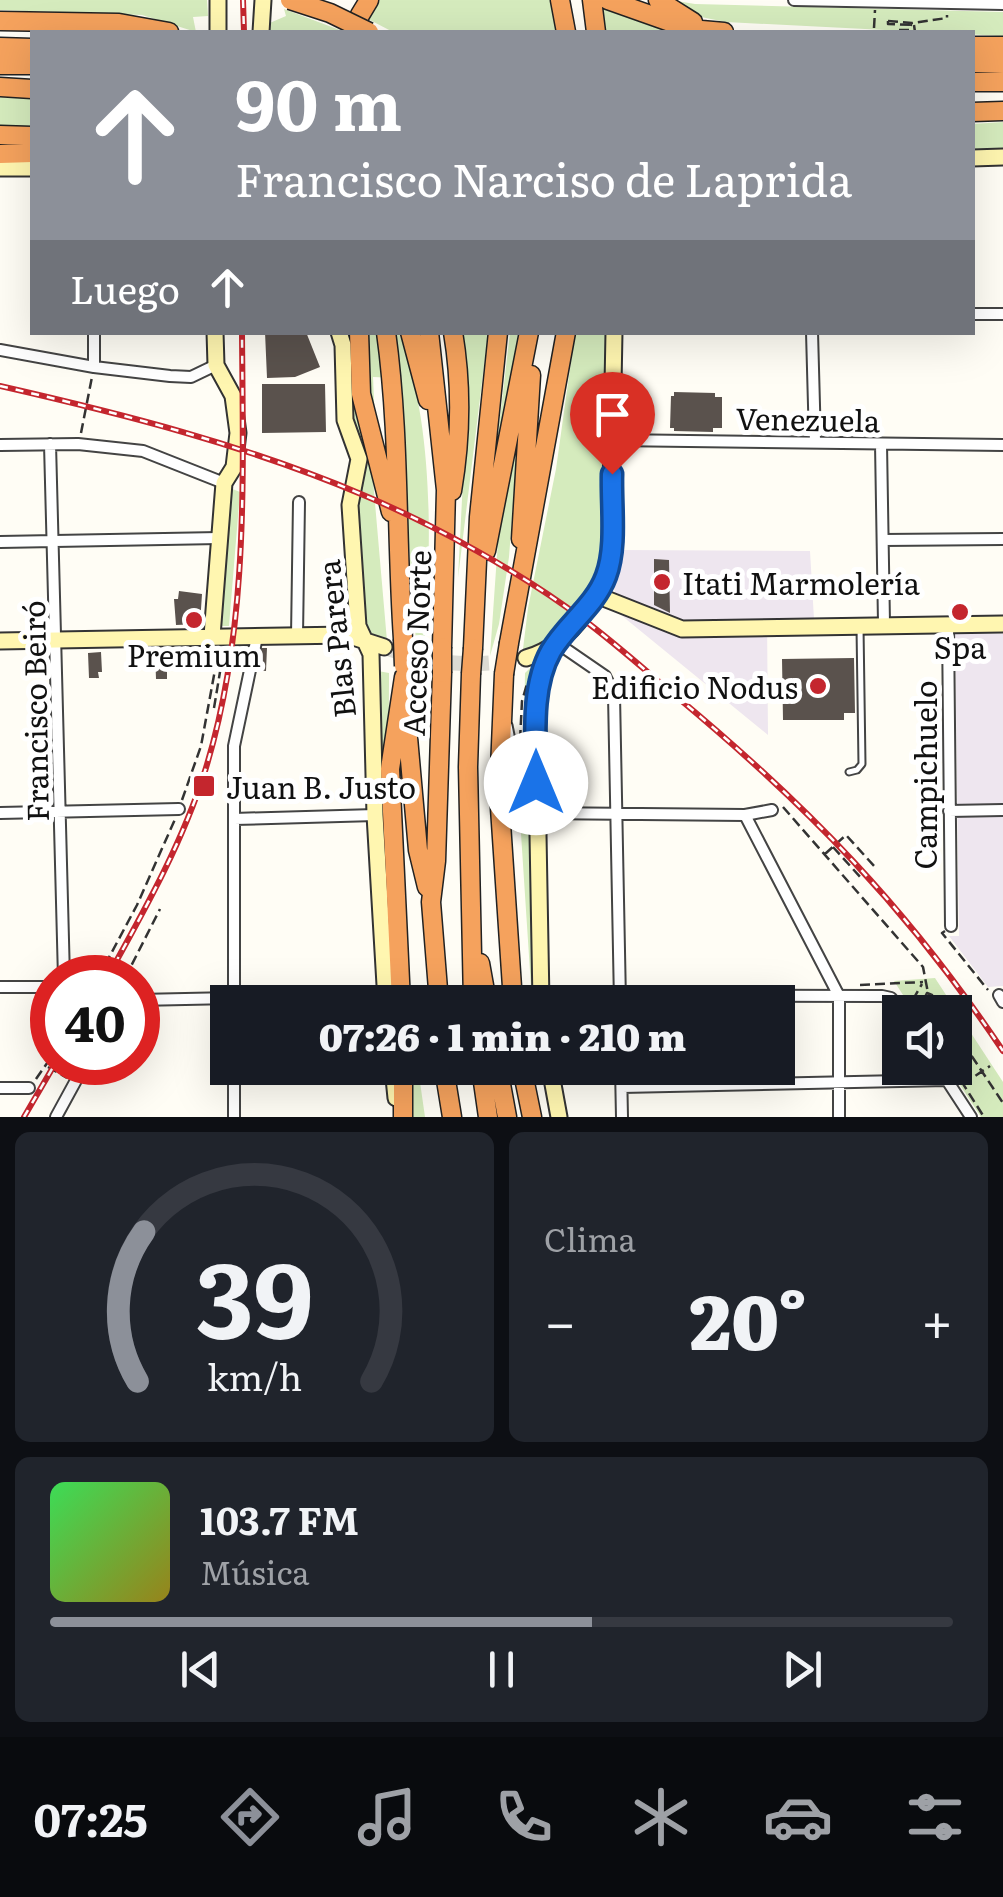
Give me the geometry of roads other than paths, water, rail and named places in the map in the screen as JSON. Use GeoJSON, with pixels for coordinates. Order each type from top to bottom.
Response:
{"type":"FeatureCollection","features":[{"type":"Feature","properties":{"kind":"highway"},"geometry":{"type":"LineString","coordinates":[[290,0],[364,30]]}},
{"type":"Feature","properties":{"kind":"highway"},"geometry":{"type":"LineString","coordinates":[[356,30],[369,0]]}},
{"type":"Feature","properties":{"kind":"highway"},"geometry":{"type":"LineString","coordinates":[[560,0],[566,30]]}},
{"type":"Feature","properties":{"kind":"highway"},"geometry":{"type":"LineString","coordinates":[[572,0],[578,30]]}},
{"type":"Feature","properties":{"kind":"highway"},"geometry":{"type":"LineString","coordinates":[[584,0],[587,30]]}},
{"type":"Feature","properties":{"kind":"highway"},"geometry":{"type":"LineString","coordinates":[[592,0],[596,30]]}},
{"type":"Feature","properties":{"kind":"highway"},"geometry":{"type":"LineString","coordinates":[[609,0],[671,24],[710,30]]}},
{"type":"Feature","properties":{"kind":"highway"},"geometry":{"type":"LineString","coordinates":[[658,0],[684,18],[714,30]]}},
{"type":"Feature","properties":{"kind":"highway"},"geometry":{"type":"LineString","coordinates":[[0,21],[118,23],[157,30]]}},
{"type":"Feature","properties":{"kind":"highway"},"geometry":{"type":"LineString","coordinates":[[975,50],[1003,46]]}},
{"type":"Feature","properties":{"kind":"highway"},"geometry":{"type":"LineString","coordinates":[[0,48],[30,48]]}},
{"type":"Feature","properties":{"kind":"highway"},"geometry":{"type":"LineString","coordinates":[[975,50],[1003,64]]}},
{"type":"Feature","properties":{"kind":"highway"},"geometry":{"type":"LineString","coordinates":[[0,65],[30,66]]}},
{"type":"Feature","properties":{"kind":"highway"},"geometry":{"type":"LineString","coordinates":[[975,82],[1003,82]]}},
{"type":"Feature","properties":{"kind":"highway"},"geometry":{"type":"LineString","coordinates":[[0,88],[30,88]]}},
{"type":"Feature","properties":{"kind":"highway"},"geometry":{"type":"LineString","coordinates":[[975,112],[1003,111]]}},
{"type":"Feature","properties":{"kind":"highway"},"geometry":{"type":"LineString","coordinates":[[0,134],[30,136]]}},
{"type":"Feature","properties":{"kind":"highway"},"geometry":{"type":"LineString","coordinates":[[0,154],[30,154]]}},
{"type":"Feature","properties":{"kind":"highway"},"geometry":{"type":"LineString","coordinates":[[359,335],[361,394],[396,537]]}},
{"type":"Feature","properties":{"kind":"highway"},"geometry":{"type":"LineString","coordinates":[[386,335],[418,850],[431,902]]}},
{"type":"Feature","properties":{"kind":"highway"},"geometry":{"type":"LineString","coordinates":[[411,335],[425,383],[446,490]]}},
{"type":"Feature","properties":{"kind":"highway"},"geometry":{"type":"LineString","coordinates":[[429,335],[446,524]]}},
{"type":"Feature","properties":{"kind":"highway"},"geometry":{"type":"LineString","coordinates":[[446,524],[460,420],[452,335]]}},
{"type":"Feature","properties":{"kind":"highway"},"geometry":{"type":"LineString","coordinates":[[476,600],[479,517],[498,335]]}},
{"type":"Feature","properties":{"kind":"highway"},"geometry":{"type":"LineString","coordinates":[[476,600],[530,335]]}},
{"type":"Feature","properties":{"kind":"highway"},"geometry":{"type":"LineString","coordinates":[[521,574],[531,335]]}},
{"type":"Feature","properties":{"kind":"highway"},"geometry":{"type":"LineString","coordinates":[[551,409],[555,335]]}},
{"type":"Feature","properties":{"kind":"highway"},"geometry":{"type":"LineString","coordinates":[[512,985],[499,793],[504,674],[565,335]]}},
{"type":"Feature","properties":{"kind":"highway","name":"Acceso Norte"},"geometry":{"type":"LineString","coordinates":[[438,985],[431,902],[436,862],[446,524]]}},
{"type":"Feature","properties":{"kind":"highway","name":"Acceso Norte"},"geometry":{"type":"LineString","coordinates":[[473,985],[468,768],[476,600]]}},
{"type":"Feature","properties":{"kind":"highway"},"geometry":{"type":"LineString","coordinates":[[391,985],[390,769],[404,671]]}},
{"type":"Feature","properties":{"kind":"highway"},"geometry":{"type":"LineString","coordinates":[[471,914],[483,985]]}},
{"type":"Feature","properties":{"kind":"highway"},"geometry":{"type":"LineString","coordinates":[[401,1117],[402,1085]]}},
{"type":"Feature","properties":{"kind":"highway"},"geometry":{"type":"LineString","coordinates":[[447,1085],[452,1117]]}},
{"type":"Feature","properties":{"kind":"highway"},"geometry":{"type":"LineString","coordinates":[[483,1085],[488,1117]]}},
{"type":"Feature","properties":{"kind":"highway"},"geometry":{"type":"LineString","coordinates":[[501,1085],[507,1117]]}},
{"type":"Feature","properties":{"kind":"highway"},"geometry":{"type":"LineString","coordinates":[[525,1085],[532,1117]]}},
{"type":"Feature","properties":{"kind":"street"},"geometry":{"type":"LineString","coordinates":[[218,0],[218,30]]}},
{"type":"Feature","properties":{"kind":"street"},"geometry":{"type":"LineString","coordinates":[[261,30],[263,0]]}},
{"type":"Feature","properties":{"kind":"street"},"geometry":{"type":"LineString","coordinates":[[794,0],[1003,4]]}},
{"type":"Feature","properties":{"kind":"street"},"geometry":{"type":"LineString","coordinates":[[975,158],[1003,158]]}},
{"type":"Feature","properties":{"kind":"street"},"geometry":{"type":"LineString","coordinates":[[0,168],[30,168]]}},
{"type":"Feature","properties":{"kind":"street"},"geometry":{"type":"LineString","coordinates":[[975,314],[1003,314]]}},
{"type":"Feature","properties":{"kind":"street"},"geometry":{"type":"LineString","coordinates":[[94,335],[94,367]]}},
{"type":"Feature","properties":{"kind":"street"},"geometry":{"type":"LineString","coordinates":[[215,335],[216,365],[233,396],[238,434],[234,467],[224,483],[219,538],[219,636]]}},
{"type":"Feature","properties":{"kind":"street","name":"Blas Parera"},"geometry":{"type":"LineString","coordinates":[[340,335],[348,436],[359,459],[350,506],[358,626],[371,654],[375,816],[390,985]]}},
{"type":"Feature","properties":{"kind":"street"},"geometry":{"type":"LineString","coordinates":[[540,985],[536,723],[543,670],[555,646],[596,595],[606,576],[610,556],[614,335]]}},
{"type":"Feature","properties":{"kind":"street"},"geometry":{"type":"LineString","coordinates":[[812,335],[815,442]]}},
{"type":"Feature","properties":{"kind":"street"},"geometry":{"type":"LineString","coordinates":[[0,350],[94,367],[191,377],[216,365]]}},
{"type":"Feature","properties":{"kind":"street","name":"Venezuela"},"geometry":{"type":"LineString","coordinates":[[613,440],[1003,445]]}},
{"type":"Feature","properties":{"kind":"street","name":"Francisco Beiró"},"geometry":{"type":"LineString","coordinates":[[50,444],[64,955]]}},
{"type":"Feature","properties":{"kind":"street"},"geometry":{"type":"LineString","coordinates":[[0,445],[78,444],[143,450],[224,483]]}},
{"type":"Feature","properties":{"kind":"street"},"geometry":{"type":"LineString","coordinates":[[882,444],[884,624]]}},
{"type":"Feature","properties":{"kind":"street"},"geometry":{"type":"LineString","coordinates":[[297,636],[299,502]]}},
{"type":"Feature","properties":{"kind":"street"},"geometry":{"type":"LineString","coordinates":[[0,542],[219,538]]}},
{"type":"Feature","properties":{"kind":"street"},"geometry":{"type":"LineString","coordinates":[[883,540],[1003,539]]}},
{"type":"Feature","properties":{"kind":"street"},"geometry":{"type":"LineString","coordinates":[[596,595],[682,630],[1003,624]]}},
{"type":"Feature","properties":{"kind":"street","name":"Campichuelo"},"geometry":{"type":"LineString","coordinates":[[948,624],[950,926]]}},
{"type":"Feature","properties":{"kind":"street"},"geometry":{"type":"LineString","coordinates":[[234,985],[234,746],[257,636]]}},
{"type":"Feature","properties":{"kind":"street"},"geometry":{"type":"LineString","coordinates":[[0,641],[347,636],[384,648]]}},
{"type":"Feature","properties":{"kind":"street"},"geometry":{"type":"LineString","coordinates":[[526,658],[555,646]]}},
{"type":"Feature","properties":{"kind":"street"},"geometry":{"type":"LineString","coordinates":[[555,646],[596,668],[612,685],[620,985]]}},
{"type":"Feature","properties":{"kind":"street"},"geometry":{"type":"LineString","coordinates":[[0,813],[180,809]]}},
{"type":"Feature","properties":{"kind":"street"},"geometry":{"type":"LineString","coordinates":[[536,813],[745,815],[772,810]]}},
{"type":"Feature","properties":{"kind":"street"},"geometry":{"type":"LineString","coordinates":[[948,811],[1003,810]]}},
{"type":"Feature","properties":{"kind":"street"},"geometry":{"type":"LineString","coordinates":[[745,815],[836,991],[838,1117]]}},
{"type":"Feature","properties":{"kind":"street"},"geometry":{"type":"LineString","coordinates":[[234,819],[375,816]]}},
{"type":"Feature","properties":{"kind":"street"},"geometry":{"type":"LineString","coordinates":[[0,988],[30,987]]}},
{"type":"Feature","properties":{"kind":"street"},"geometry":{"type":"LineString","coordinates":[[795,993],[836,991],[882,997]]}},
{"type":"Feature","properties":{"kind":"street"},"geometry":{"type":"LineString","coordinates":[[160,1000],[210,1000]]}},
{"type":"Feature","properties":{"kind":"street"},"geometry":{"type":"LineString","coordinates":[[622,1117],[622,1087],[882,1084]]}},
{"type":"Feature","properties":{"kind":"street"},"geometry":{"type":"LineString","coordinates":[[56,1117],[72,1085]]}},
{"type":"Feature","properties":{"kind":"street"},"geometry":{"type":"LineString","coordinates":[[234,1085],[234,1117]]}},
{"type":"Feature","properties":{"kind":"street"},"geometry":{"type":"LineString","coordinates":[[396,1085],[401,1117]]}},
{"type":"Feature","properties":{"kind":"street"},"geometry":{"type":"LineString","coordinates":[[553,1085],[559,1117]]}},
{"type":"Feature","properties":{"kind":"street"},"geometry":{"type":"LineString","coordinates":[[954,1085],[971,1117]]}},
{"type":"Feature","properties":{"kind":"street"},"geometry":{"type":"LineString","coordinates":[[0,1088],[29,1088]]}},
{"type":"Feature","properties":{"kind":"lane"},"geometry":{"type":"LineString","coordinates":[[849,772],[862,764],[860,624]]}},
{"type":"Feature","properties":{"kind":"tunnel"},"geometry":{"type":"LineString","coordinates":[[384,647],[454,663],[526,658]]}},
{"type":"Feature","properties":{"kind":"railway"},"geometry":{"type":"LineString","coordinates":[[243,0],[244,30]]}},
{"type":"Feature","properties":{"kind":"railway"},"geometry":{"type":"LineString","coordinates":[[119,955],[185,825],[219,717],[229,663],[240,553],[242,335]]}},
{"type":"Feature","properties":{"kind":"railway"},"geometry":{"type":"LineString","coordinates":[[0,386],[183,432],[317,476],[418,520],[533,585],[631,658],[813,819],[893,905],[1003,1051]]}},
{"type":"Feature","properties":{"kind":"railway"},"geometry":{"type":"LineString","coordinates":[[24,1117],[43,1085]]}},
{"type":"Feature","properties":{"kind":"place","name":"Itati Marmolería"},"geometry":{"type":"Point","coordinates":[662,582]}},
{"type":"Feature","properties":{"kind":"place","name":"Spa"},"geometry":{"type":"Point","coordinates":[960,612]}},
{"type":"Feature","properties":{"kind":"place","name":"Premium"},"geometry":{"type":"Point","coordinates":[194,620]}},
{"type":"Feature","properties":{"kind":"place","name":"Edificio Nodus"},"geometry":{"type":"Point","coordinates":[818,686]}},
{"type":"Feature","properties":{"kind":"place","name":"Juan B. Justo"},"geometry":{"type":"Point","coordinates":[204,786]}}]}
